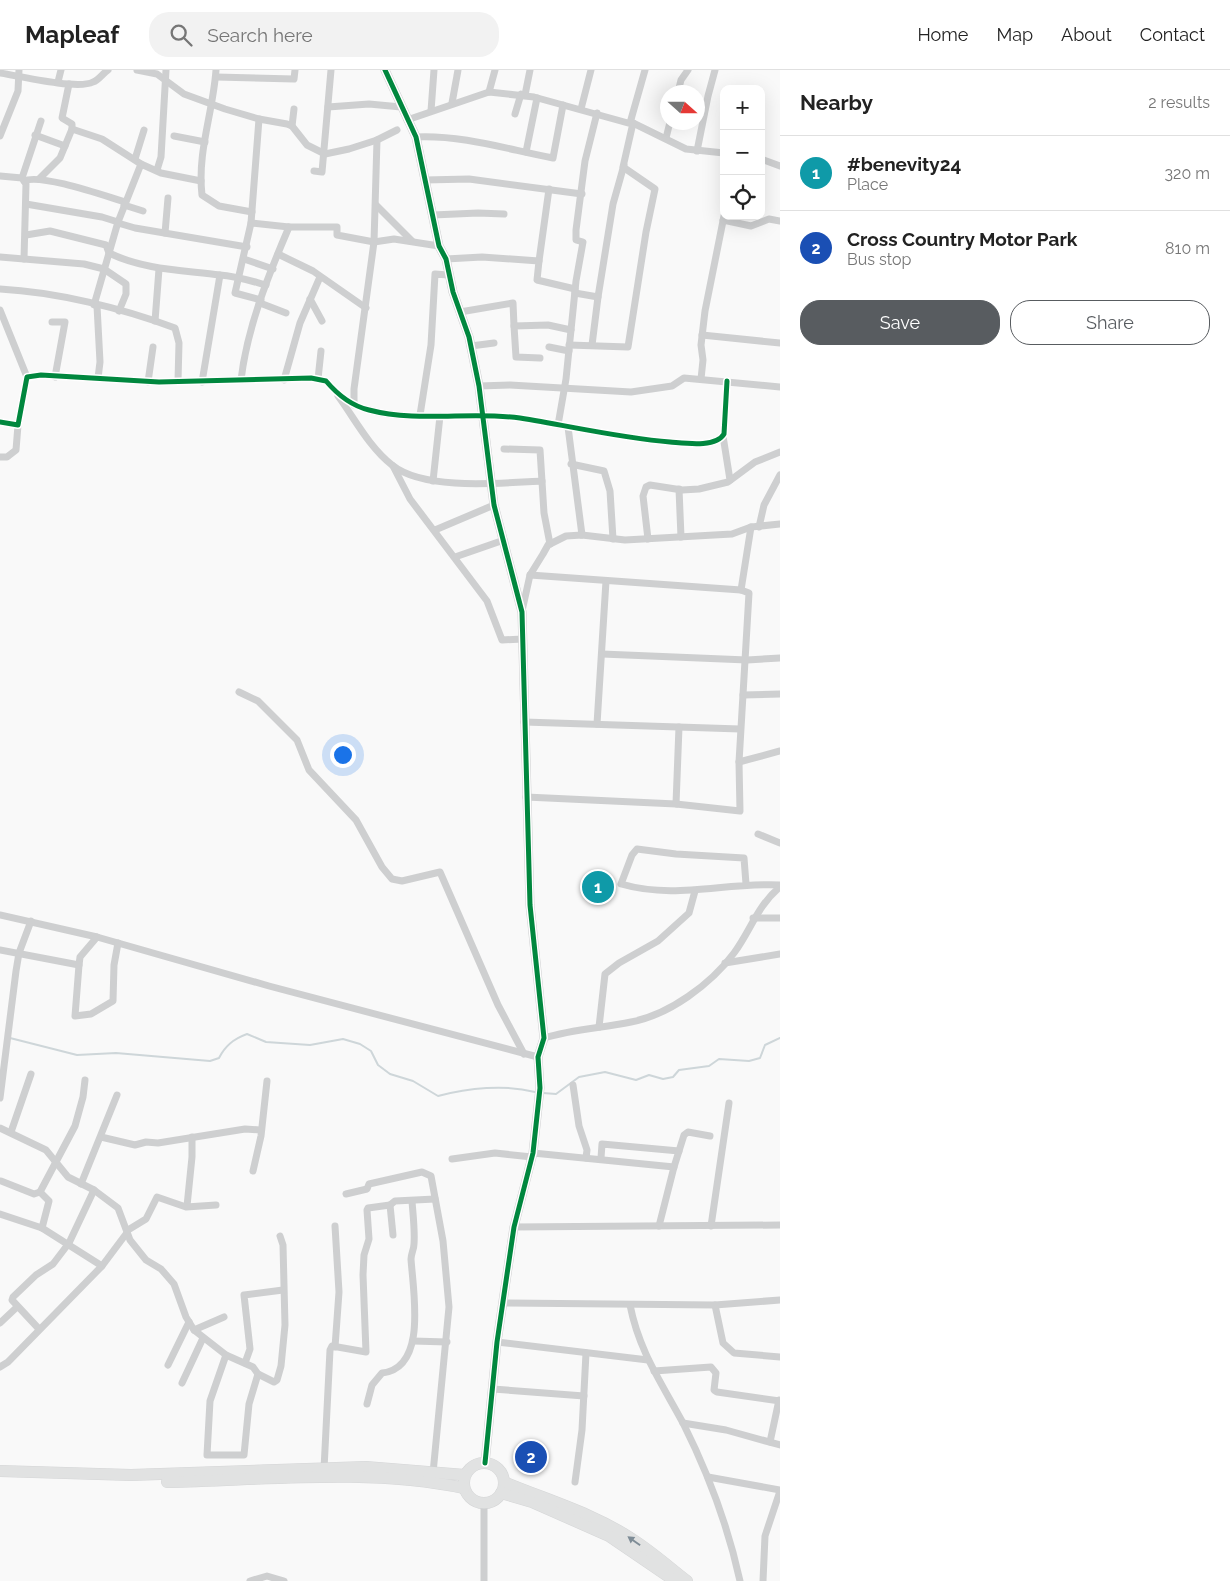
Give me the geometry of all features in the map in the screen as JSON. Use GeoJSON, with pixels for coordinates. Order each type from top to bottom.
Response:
{"type":"FeatureCollection","features":[{"type":"Feature","properties":{"kind":"main road"},"geometry":{"type":"LineString","coordinates":[[485,1463],[494,1466],[501,1473],[503,1488],[494,1501],[484,1504],[472,1500],[464,1488],[465,1475],[470,1468],[485,1463]]}},
{"type":"Feature","properties":{"kind":"main road"},"geometry":{"type":"LineString","coordinates":[[0,1471],[130,1475],[324,1470],[366,1467],[465,1475]]}},
{"type":"Feature","properties":{"kind":"main road"},"geometry":{"type":"LineString","coordinates":[[0,1478],[147,1482],[368,1476],[430,1481],[464,1488]]}},
{"type":"Feature","properties":{"kind":"main road"},"geometry":{"type":"LineString","coordinates":[[503,1488],[608,1536],[676,1581]]}},
{"type":"Feature","properties":{"kind":"main road"},"geometry":{"type":"LineString","coordinates":[[503,1488],[581,1512],[632,1539],[687,1581]]}},
{"type":"Feature","properties":{"kind":"street"},"geometry":{"type":"LineString","coordinates":[[58,82],[61,70]]}},
{"type":"Feature","properties":{"kind":"street"},"geometry":{"type":"LineString","coordinates":[[0,73],[19,74],[68,84],[91,84],[108,70]]}},
{"type":"Feature","properties":{"kind":"street"},"geometry":{"type":"LineString","coordinates":[[138,70],[157,74],[184,94],[259,119],[292,126],[307,145],[325,154],[377,140],[397,130]]}},
{"type":"Feature","properties":{"kind":"street"},"geometry":{"type":"LineString","coordinates":[[157,170],[160,157],[166,70]]}},
{"type":"Feature","properties":{"kind":"street"},"geometry":{"type":"LineString","coordinates":[[255,79],[256,70]]}},
{"type":"Feature","properties":{"kind":"street"},"geometry":{"type":"LineString","coordinates":[[252,212],[219,206],[202,195],[202,151],[216,74],[255,79],[294,79],[295,70]]}},
{"type":"Feature","properties":{"kind":"street"},"geometry":{"type":"LineString","coordinates":[[314,171],[322,172],[331,70]]}},
{"type":"Feature","properties":{"kind":"street"},"geometry":{"type":"LineString","coordinates":[[385,70],[416,137],[439,246],[446,258],[448,275],[471,346],[479,386],[490,484],[522,612],[526,797],[532,932],[544,1038],[538,1057],[540,1088],[532,1155],[514,1227],[497,1342],[485,1463]]}},
{"type":"Feature","properties":{"kind":"street"},"geometry":{"type":"LineString","coordinates":[[431,111],[434,70]]}},
{"type":"Feature","properties":{"kind":"street"},"geometry":{"type":"LineString","coordinates":[[452,103],[458,70]]}},
{"type":"Feature","properties":{"kind":"street"},"geometry":{"type":"LineString","coordinates":[[489,92],[495,70]]}},
{"type":"Feature","properties":{"kind":"street"},"geometry":{"type":"LineString","coordinates":[[515,114],[530,70]]}},
{"type":"Feature","properties":{"kind":"street"},"geometry":{"type":"LineString","coordinates":[[581,109],[592,70]]}},
{"type":"Feature","properties":{"kind":"street"},"geometry":{"type":"LineString","coordinates":[[592,345],[613,204],[624,165],[645,70]]}},
{"type":"Feature","properties":{"kind":"street"},"geometry":{"type":"LineString","coordinates":[[680,85],[688,70]]}},
{"type":"Feature","properties":{"kind":"street"},"geometry":{"type":"LineString","coordinates":[[697,150],[706,102],[716,70]]}},
{"type":"Feature","properties":{"kind":"street"},"geometry":{"type":"LineString","coordinates":[[0,136],[18,90],[19,74]]}},
{"type":"Feature","properties":{"kind":"street"},"geometry":{"type":"LineString","coordinates":[[39,178],[60,158],[72,129],[72,124],[62,118],[68,84]]}},
{"type":"Feature","properties":{"kind":"street"},"geometry":{"type":"LineString","coordinates":[[407,120],[452,103],[489,92],[523,95],[632,123],[681,147],[720,153]]}},
{"type":"Feature","properties":{"kind":"street"},"geometry":{"type":"LineString","coordinates":[[526,152],[537,98]]}},
{"type":"Feature","properties":{"kind":"street"},"geometry":{"type":"LineString","coordinates":[[328,107],[369,104],[401,107]]}},
{"type":"Feature","properties":{"kind":"street"},"geometry":{"type":"LineString","coordinates":[[416,137],[442,136],[494,143],[552,158],[563,105]]}},
{"type":"Feature","properties":{"kind":"street"},"geometry":{"type":"LineString","coordinates":[[292,126],[294,109]]}},
{"type":"Feature","properties":{"kind":"street"},"geometry":{"type":"LineString","coordinates":[[558,425],[583,242],[576,240],[585,161],[597,113]]}},
{"type":"Feature","properties":{"kind":"street"},"geometry":{"type":"LineString","coordinates":[[259,119],[251,224],[235,292],[286,312]]}},
{"type":"Feature","properties":{"kind":"street"},"geometry":{"type":"LineString","coordinates":[[24,259],[26,204],[23,180],[35,135],[41,121]]}},
{"type":"Feature","properties":{"kind":"street"},"geometry":{"type":"LineString","coordinates":[[72,129],[102,139],[157,170],[201,182]]}},
{"type":"Feature","properties":{"kind":"street"},"geometry":{"type":"LineString","coordinates":[[98,378],[100,362],[96,305],[104,269],[138,161],[144,130]]}},
{"type":"Feature","properties":{"kind":"street"},"geometry":{"type":"LineString","coordinates":[[666,138],[668,130]]}},
{"type":"Feature","properties":{"kind":"street"},"geometry":{"type":"LineString","coordinates":[[35,135],[65,146]]}},
{"type":"Feature","properties":{"kind":"street"},"geometry":{"type":"LineString","coordinates":[[174,136],[205,142]]}},
{"type":"Feature","properties":{"kind":"street"},"geometry":{"type":"LineString","coordinates":[[354,405],[354,389],[374,242],[377,140]]}},
{"type":"Feature","properties":{"kind":"street"},"geometry":{"type":"LineString","coordinates":[[765,160],[780,166]]}},
{"type":"Feature","properties":{"kind":"street"},"geometry":{"type":"LineString","coordinates":[[549,347],[569,348],[592,345],[628,347],[646,232],[655,189],[624,165]]}},
{"type":"Feature","properties":{"kind":"street"},"geometry":{"type":"LineString","coordinates":[[0,176],[23,180],[39,178],[125,203],[143,211]]}},
{"type":"Feature","properties":{"kind":"street"},"geometry":{"type":"LineString","coordinates":[[425,180],[468,178],[582,194]]}},
{"type":"Feature","properties":{"kind":"street"},"geometry":{"type":"LineString","coordinates":[[548,189],[537,280],[598,298]]}},
{"type":"Feature","properties":{"kind":"street"},"geometry":{"type":"LineString","coordinates":[[165,233],[168,198]]}},
{"type":"Feature","properties":{"kind":"street"},"geometry":{"type":"LineString","coordinates":[[26,204],[94,215],[135,228],[247,247]]}},
{"type":"Feature","properties":{"kind":"street"},"geometry":{"type":"LineString","coordinates":[[376,205],[412,242]]}},
{"type":"Feature","properties":{"kind":"street"},"geometry":{"type":"LineString","coordinates":[[433,215],[504,214]]}},
{"type":"Feature","properties":{"kind":"street"},"geometry":{"type":"LineString","coordinates":[[731,220],[751,226],[769,219],[780,220]]}},
{"type":"Feature","properties":{"kind":"street"},"geometry":{"type":"LineString","coordinates":[[701,379],[702,335],[724,220]]}},
{"type":"Feature","properties":{"kind":"street"},"geometry":{"type":"LineString","coordinates":[[251,224],[337,228],[336,235],[374,242],[394,239],[439,246]]}},
{"type":"Feature","properties":{"kind":"street"},"geometry":{"type":"LineString","coordinates":[[240,380],[246,344],[266,285],[289,227]]}},
{"type":"Feature","properties":{"kind":"street"},"geometry":{"type":"LineString","coordinates":[[26,235],[50,231],[71,235],[106,246],[109,253],[159,269],[220,275],[266,285]]}},
{"type":"Feature","properties":{"kind":"street"},"geometry":{"type":"LineString","coordinates":[[278,254],[320,276],[366,308]]}},
{"type":"Feature","properties":{"kind":"street"},"geometry":{"type":"LineString","coordinates":[[0,257],[84,264],[104,269],[126,284],[126,294],[119,311]]}},
{"type":"Feature","properties":{"kind":"street"},"geometry":{"type":"LineString","coordinates":[[446,258],[482,257],[539,261]]}},
{"type":"Feature","properties":{"kind":"street"},"geometry":{"type":"LineString","coordinates":[[244,259],[273,269]]}},
{"type":"Feature","properties":{"kind":"street"},"geometry":{"type":"LineString","coordinates":[[156,321],[159,269]]}},
{"type":"Feature","properties":{"kind":"street"},"geometry":{"type":"LineString","coordinates":[[420,415],[431,346],[434,274],[448,275]]}},
{"type":"Feature","properties":{"kind":"street"},"geometry":{"type":"LineString","coordinates":[[202,382],[220,275]]}},
{"type":"Feature","properties":{"kind":"street"},"geometry":{"type":"LineString","coordinates":[[284,380],[300,323],[320,276]]}},
{"type":"Feature","properties":{"kind":"street"},"geometry":{"type":"LineString","coordinates":[[0,289],[37,293],[96,305],[175,328],[179,343],[178,381]]}},
{"type":"Feature","properties":{"kind":"street"},"geometry":{"type":"LineString","coordinates":[[310,299],[322,320]]}},
{"type":"Feature","properties":{"kind":"street"},"geometry":{"type":"LineString","coordinates":[[460,312],[513,303],[516,357],[540,358]]}},
{"type":"Feature","properties":{"kind":"street"},"geometry":{"type":"LineString","coordinates":[[0,310],[2,323],[27,377],[18,425],[16,450],[7,457],[0,457]]}},
{"type":"Feature","properties":{"kind":"street"},"geometry":{"type":"LineString","coordinates":[[52,322],[65,322],[55,376]]}},
{"type":"Feature","properties":{"kind":"street"},"geometry":{"type":"LineString","coordinates":[[514,326],[548,325],[571,330]]}},
{"type":"Feature","properties":{"kind":"street"},"geometry":{"type":"LineString","coordinates":[[702,335],[780,343]]}},
{"type":"Feature","properties":{"kind":"street"},"geometry":{"type":"LineString","coordinates":[[471,346],[494,343]]}},
{"type":"Feature","properties":{"kind":"street"},"geometry":{"type":"LineString","coordinates":[[148,382],[153,347]]}},
{"type":"Feature","properties":{"kind":"street"},"geometry":{"type":"LineString","coordinates":[[318,379],[321,351]]}},
{"type":"Feature","properties":{"kind":"street"},"geometry":{"type":"LineString","coordinates":[[27,377],[55,376],[148,382],[318,379],[326,381],[366,436],[393,466],[410,499],[455,556],[487,601],[502,640],[523,639]]}},
{"type":"Feature","properties":{"kind":"street"},"geometry":{"type":"LineString","coordinates":[[479,386],[563,388],[606,392],[650,390],[672,386],[684,378],[780,387]]}},
{"type":"Feature","properties":{"kind":"street"},"geometry":{"type":"LineString","coordinates":[[727,381],[723,436],[730,480]]}},
{"type":"Feature","properties":{"kind":"street"},"geometry":{"type":"LineString","coordinates":[[334,392],[354,405],[390,414],[520,418],[672,442],[696,443],[717,440],[723,436]]}},
{"type":"Feature","properties":{"kind":"street"},"geometry":{"type":"LineString","coordinates":[[433,481],[440,416]]}},
{"type":"Feature","properties":{"kind":"street"},"geometry":{"type":"LineString","coordinates":[[0,422],[18,425]]}},
{"type":"Feature","properties":{"kind":"street"},"geometry":{"type":"LineString","coordinates":[[568,427],[582,535]]}},
{"type":"Feature","properties":{"kind":"street"},"geometry":{"type":"LineString","coordinates":[[504,449],[540,450],[544,513],[550,544]]}},
{"type":"Feature","properties":{"kind":"street"},"geometry":{"type":"LineString","coordinates":[[648,539],[642,496],[644,490],[650,486],[699,489],[730,480],[755,462],[780,452]]}},
{"type":"Feature","properties":{"kind":"street"},"geometry":{"type":"LineString","coordinates":[[572,464],[592,466],[604,471],[610,491],[613,539]]}},
{"type":"Feature","properties":{"kind":"street"},"geometry":{"type":"LineString","coordinates":[[393,466],[416,477],[433,481],[490,484],[542,481]]}},
{"type":"Feature","properties":{"kind":"street"},"geometry":{"type":"LineString","coordinates":[[741,590],[755,527],[780,475]]}},
{"type":"Feature","properties":{"kind":"street"},"geometry":{"type":"LineString","coordinates":[[678,489],[680,537]]}},
{"type":"Feature","properties":{"kind":"street"},"geometry":{"type":"LineString","coordinates":[[435,530],[494,504]]}},
{"type":"Feature","properties":{"kind":"street"},"geometry":{"type":"LineString","coordinates":[[522,612],[530,575],[550,544],[566,536],[582,535],[613,539],[648,539],[732,534],[755,527],[780,524]]}},
{"type":"Feature","properties":{"kind":"street"},"geometry":{"type":"LineString","coordinates":[[455,556],[504,540]]}},
{"type":"Feature","properties":{"kind":"street"},"geometry":{"type":"LineString","coordinates":[[526,797],[676,804],[740,811],[738,762],[742,695],[747,660],[749,593],[741,590],[530,575]]}},
{"type":"Feature","properties":{"kind":"street"},"geometry":{"type":"LineString","coordinates":[[597,724],[606,581]]}},
{"type":"Feature","properties":{"kind":"street"},"geometry":{"type":"LineString","coordinates":[[602,654],[747,660],[780,658]]}},
{"type":"Feature","properties":{"kind":"street"},"geometry":{"type":"LineString","coordinates":[[239,692],[258,701],[298,740],[309,770],[356,820],[382,867],[392,879],[402,881],[440,872],[498,1005],[524,1054]]}},
{"type":"Feature","properties":{"kind":"street"},"geometry":{"type":"LineString","coordinates":[[742,695],[780,694]]}},
{"type":"Feature","properties":{"kind":"street"},"geometry":{"type":"LineString","coordinates":[[524,722],[740,729]]}},
{"type":"Feature","properties":{"kind":"street"},"geometry":{"type":"LineString","coordinates":[[676,804],[679,727]]}},
{"type":"Feature","properties":{"kind":"street"},"geometry":{"type":"LineString","coordinates":[[738,762],[780,751]]}},
{"type":"Feature","properties":{"kind":"street"},"geometry":{"type":"LineString","coordinates":[[758,834],[780,843]]}},
{"type":"Feature","properties":{"kind":"street"},"geometry":{"type":"LineString","coordinates":[[746,884],[744,858],[676,854],[637,849],[632,855],[621,884],[665,892],[695,891],[746,884],[780,886]]}},
{"type":"Feature","properties":{"kind":"street"},"geometry":{"type":"LineString","coordinates":[[544,1038],[565,1032],[632,1022],[659,1013],[710,979],[734,953],[753,918],[780,886]]}},
{"type":"Feature","properties":{"kind":"street"},"geometry":{"type":"LineString","coordinates":[[599,1027],[605,974],[619,963],[658,941],[689,913],[695,891]]}},
{"type":"Feature","properties":{"kind":"street"},"geometry":{"type":"LineString","coordinates":[[0,915],[97,937],[269,986],[538,1057]]}},
{"type":"Feature","properties":{"kind":"street"},"geometry":{"type":"LineString","coordinates":[[753,918],[780,918]]}},
{"type":"Feature","properties":{"kind":"street"},"geometry":{"type":"LineString","coordinates":[[0,1098],[10,1005],[19,953],[31,921]]}},
{"type":"Feature","properties":{"kind":"street"},"geometry":{"type":"LineString","coordinates":[[97,937],[80,957],[75,1016],[91,1014],[113,1001],[114,965],[118,943]]}},
{"type":"Feature","properties":{"kind":"street"},"geometry":{"type":"LineString","coordinates":[[0,950],[79,965]]}},
{"type":"Feature","properties":{"kind":"street"},"geometry":{"type":"LineString","coordinates":[[724,963],[780,954]]}},
{"type":"Feature","properties":{"kind":"street"},"geometry":{"type":"LineString","coordinates":[[12,1132],[31,1074]]}},
{"type":"Feature","properties":{"kind":"street"},"geometry":{"type":"LineString","coordinates":[[1,1181],[34,1194],[40,1192],[75,1126],[85,1080]]}},
{"type":"Feature","properties":{"kind":"street"},"geometry":{"type":"LineString","coordinates":[[253,1170],[267,1080]]}},
{"type":"Feature","properties":{"kind":"street"},"geometry":{"type":"LineString","coordinates":[[573,1085],[579,1126],[587,1150],[586,1158]]}},
{"type":"Feature","properties":{"kind":"street"},"geometry":{"type":"LineString","coordinates":[[81,1184],[117,1095]]}},
{"type":"Feature","properties":{"kind":"street"},"geometry":{"type":"LineString","coordinates":[[711,1226],[730,1103]]}},
{"type":"Feature","properties":{"kind":"street"},"geometry":{"type":"LineString","coordinates":[[0,1128],[12,1132],[46,1150],[68,1178],[94,1190],[118,1208],[127,1232],[146,1260],[161,1269],[174,1284],[194,1330],[226,1355],[245,1363],[257,1370],[258,1374],[274,1382],[279,1375],[285,1325],[283,1246],[280,1236]]}},
{"type":"Feature","properties":{"kind":"street"},"geometry":{"type":"LineString","coordinates":[[101,1137],[136,1145],[146,1142],[158,1143],[245,1130],[260,1130]]}},
{"type":"Feature","properties":{"kind":"street"},"geometry":{"type":"LineString","coordinates":[[659,1226],[674,1167],[685,1134],[710,1136]]}},
{"type":"Feature","properties":{"kind":"street"},"geometry":{"type":"LineString","coordinates":[[187,1206],[192,1137]]}},
{"type":"Feature","properties":{"kind":"street"},"geometry":{"type":"LineString","coordinates":[[602,1158],[602,1144],[680,1151]]}},
{"type":"Feature","properties":{"kind":"street"},"geometry":{"type":"LineString","coordinates":[[452,1159],[495,1153],[602,1158],[674,1167]]}},
{"type":"Feature","properties":{"kind":"street"},"geometry":{"type":"LineString","coordinates":[[346,1194],[367,1189],[369,1184],[427,1172],[431,1176],[443,1240],[449,1308],[448,1342],[433,1473]]}},
{"type":"Feature","properties":{"kind":"street"},"geometry":{"type":"LineString","coordinates":[[39,1328],[17,1307],[12,1300],[13,1296],[36,1275],[53,1264],[69,1243],[94,1190]]}},
{"type":"Feature","properties":{"kind":"street"},"geometry":{"type":"LineString","coordinates":[[40,1192],[49,1201],[42,1228]]}},
{"type":"Feature","properties":{"kind":"street"},"geometry":{"type":"LineString","coordinates":[[0,1367],[8,1362],[39,1328],[102,1266],[127,1232],[146,1219],[157,1197],[187,1206],[216,1205]]}},
{"type":"Feature","properties":{"kind":"street"},"geometry":{"type":"LineString","coordinates":[[324,1470],[330,1350],[332,1346],[366,1352],[363,1275],[364,1256],[369,1239],[367,1210],[368,1208],[390,1205],[395,1201],[435,1199]]}},
{"type":"Feature","properties":{"kind":"street"},"geometry":{"type":"LineString","coordinates":[[367,1404],[372,1385],[382,1373],[393,1372],[407,1360],[413,1341],[414,1276],[410,1257],[414,1247],[415,1233],[412,1201]]}},
{"type":"Feature","properties":{"kind":"street"},"geometry":{"type":"LineString","coordinates":[[390,1205],[393,1236]]}},
{"type":"Feature","properties":{"kind":"street"},"geometry":{"type":"LineString","coordinates":[[0,1214],[42,1228],[69,1243],[102,1266]]}},
{"type":"Feature","properties":{"kind":"street"},"geometry":{"type":"LineString","coordinates":[[514,1227],[780,1225]]}},
{"type":"Feature","properties":{"kind":"street"},"geometry":{"type":"LineString","coordinates":[[335,1226],[339,1292],[335,1347]]}},
{"type":"Feature","properties":{"kind":"street"},"geometry":{"type":"LineString","coordinates":[[245,1363],[250,1349],[244,1295],[283,1290]]}},
{"type":"Feature","properties":{"kind":"street"},"geometry":{"type":"LineString","coordinates":[[503,1302],[715,1305],[780,1300]]}},
{"type":"Feature","properties":{"kind":"street"},"geometry":{"type":"LineString","coordinates":[[630,1305],[636,1332],[648,1360],[683,1423],[708,1477],[733,1550],[740,1581]]}},
{"type":"Feature","properties":{"kind":"street"},"geometry":{"type":"LineString","coordinates":[[715,1305],[723,1343],[734,1353],[780,1357]]}},
{"type":"Feature","properties":{"kind":"street"},"geometry":{"type":"LineString","coordinates":[[0,1323],[17,1307]]}},
{"type":"Feature","properties":{"kind":"street"},"geometry":{"type":"LineString","coordinates":[[194,1330],[224,1317]]}},
{"type":"Feature","properties":{"kind":"street"},"geometry":{"type":"LineString","coordinates":[[168,1365],[189,1322]]}},
{"type":"Feature","properties":{"kind":"street"},"geometry":{"type":"LineString","coordinates":[[182,1383],[203,1338]]}},
{"type":"Feature","properties":{"kind":"street"},"geometry":{"type":"LineString","coordinates":[[413,1341],[448,1342]]}},
{"type":"Feature","properties":{"kind":"street"},"geometry":{"type":"LineString","coordinates":[[497,1342],[648,1360]]}},
{"type":"Feature","properties":{"kind":"street"},"geometry":{"type":"LineString","coordinates":[[575,1482],[582,1430],[586,1353]]}},
{"type":"Feature","properties":{"kind":"street"},"geometry":{"type":"LineString","coordinates":[[226,1355],[210,1401],[207,1455],[244,1455],[249,1404],[258,1374]]}},
{"type":"Feature","properties":{"kind":"street"},"geometry":{"type":"LineString","coordinates":[[654,1371],[711,1367],[716,1373],[714,1390],[718,1392],[780,1400],[770,1442]]}},
{"type":"Feature","properties":{"kind":"street"},"geometry":{"type":"LineString","coordinates":[[493,1389],[584,1396]]}},
{"type":"Feature","properties":{"kind":"street"},"geometry":{"type":"LineString","coordinates":[[683,1423],[726,1430],[780,1445]]}},
{"type":"Feature","properties":{"kind":"street"},"geometry":{"type":"LineString","coordinates":[[708,1477],[780,1490],[765,1536],[763,1581]]}},
{"type":"Feature","properties":{"kind":"street"},"geometry":{"type":"LineString","coordinates":[[484,1504],[484,1581]]}},
{"type":"Feature","properties":{"kind":"street"},"geometry":{"type":"LineString","coordinates":[[250,1581],[268,1576],[284,1581]]}},
{"type":"Feature","properties":{"kind":"waterway"},"geometry":{"type":"LineString","coordinates":[[10,1038],[77,1055],[116,1053],[210,1061],[219,1058],[230,1043],[247,1034],[266,1042],[310,1045],[343,1039],[360,1044],[371,1051],[378,1065],[390,1074],[413,1081],[438,1096],[486,1088],[511,1088],[535,1092]]}},
{"type":"Feature","properties":{"kind":"waterway"},"geometry":{"type":"LineString","coordinates":[[543,1093],[556,1094],[579,1077],[605,1072],[636,1080],[649,1075],[663,1079],[673,1077],[679,1070],[709,1066],[719,1059],[749,1061],[760,1058],[765,1045],[780,1038]]}},
{"type":"Feature","properties":{"kind":"cycle path"},"geometry":{"type":"LineString","coordinates":[[385,70],[416,137],[439,246],[446,259],[453,292],[469,337],[479,386],[494,505],[522,612],[530,905],[544,1038],[538,1057],[540,1088],[533,1153],[514,1227],[497,1342],[485,1463]]}},
{"type":"Feature","properties":{"kind":"cycle path"},"geometry":{"type":"LineString","coordinates":[[0,422],[18,425],[27,377],[41,375],[159,382],[311,378],[326,381],[340,395],[357,406],[388,414],[406,416],[501,416],[632,438],[699,444],[714,441],[724,434],[727,381]]}},
{"type":"Feature","properties":{"kind":"place","name":"#benevity24"},"geometry":{"type":"Point","coordinates":[598,887]}},
{"type":"Feature","properties":{"kind":"place","name":"Cross Country Motor Park"},"geometry":{"type":"Point","coordinates":[531,1457]}}]}
